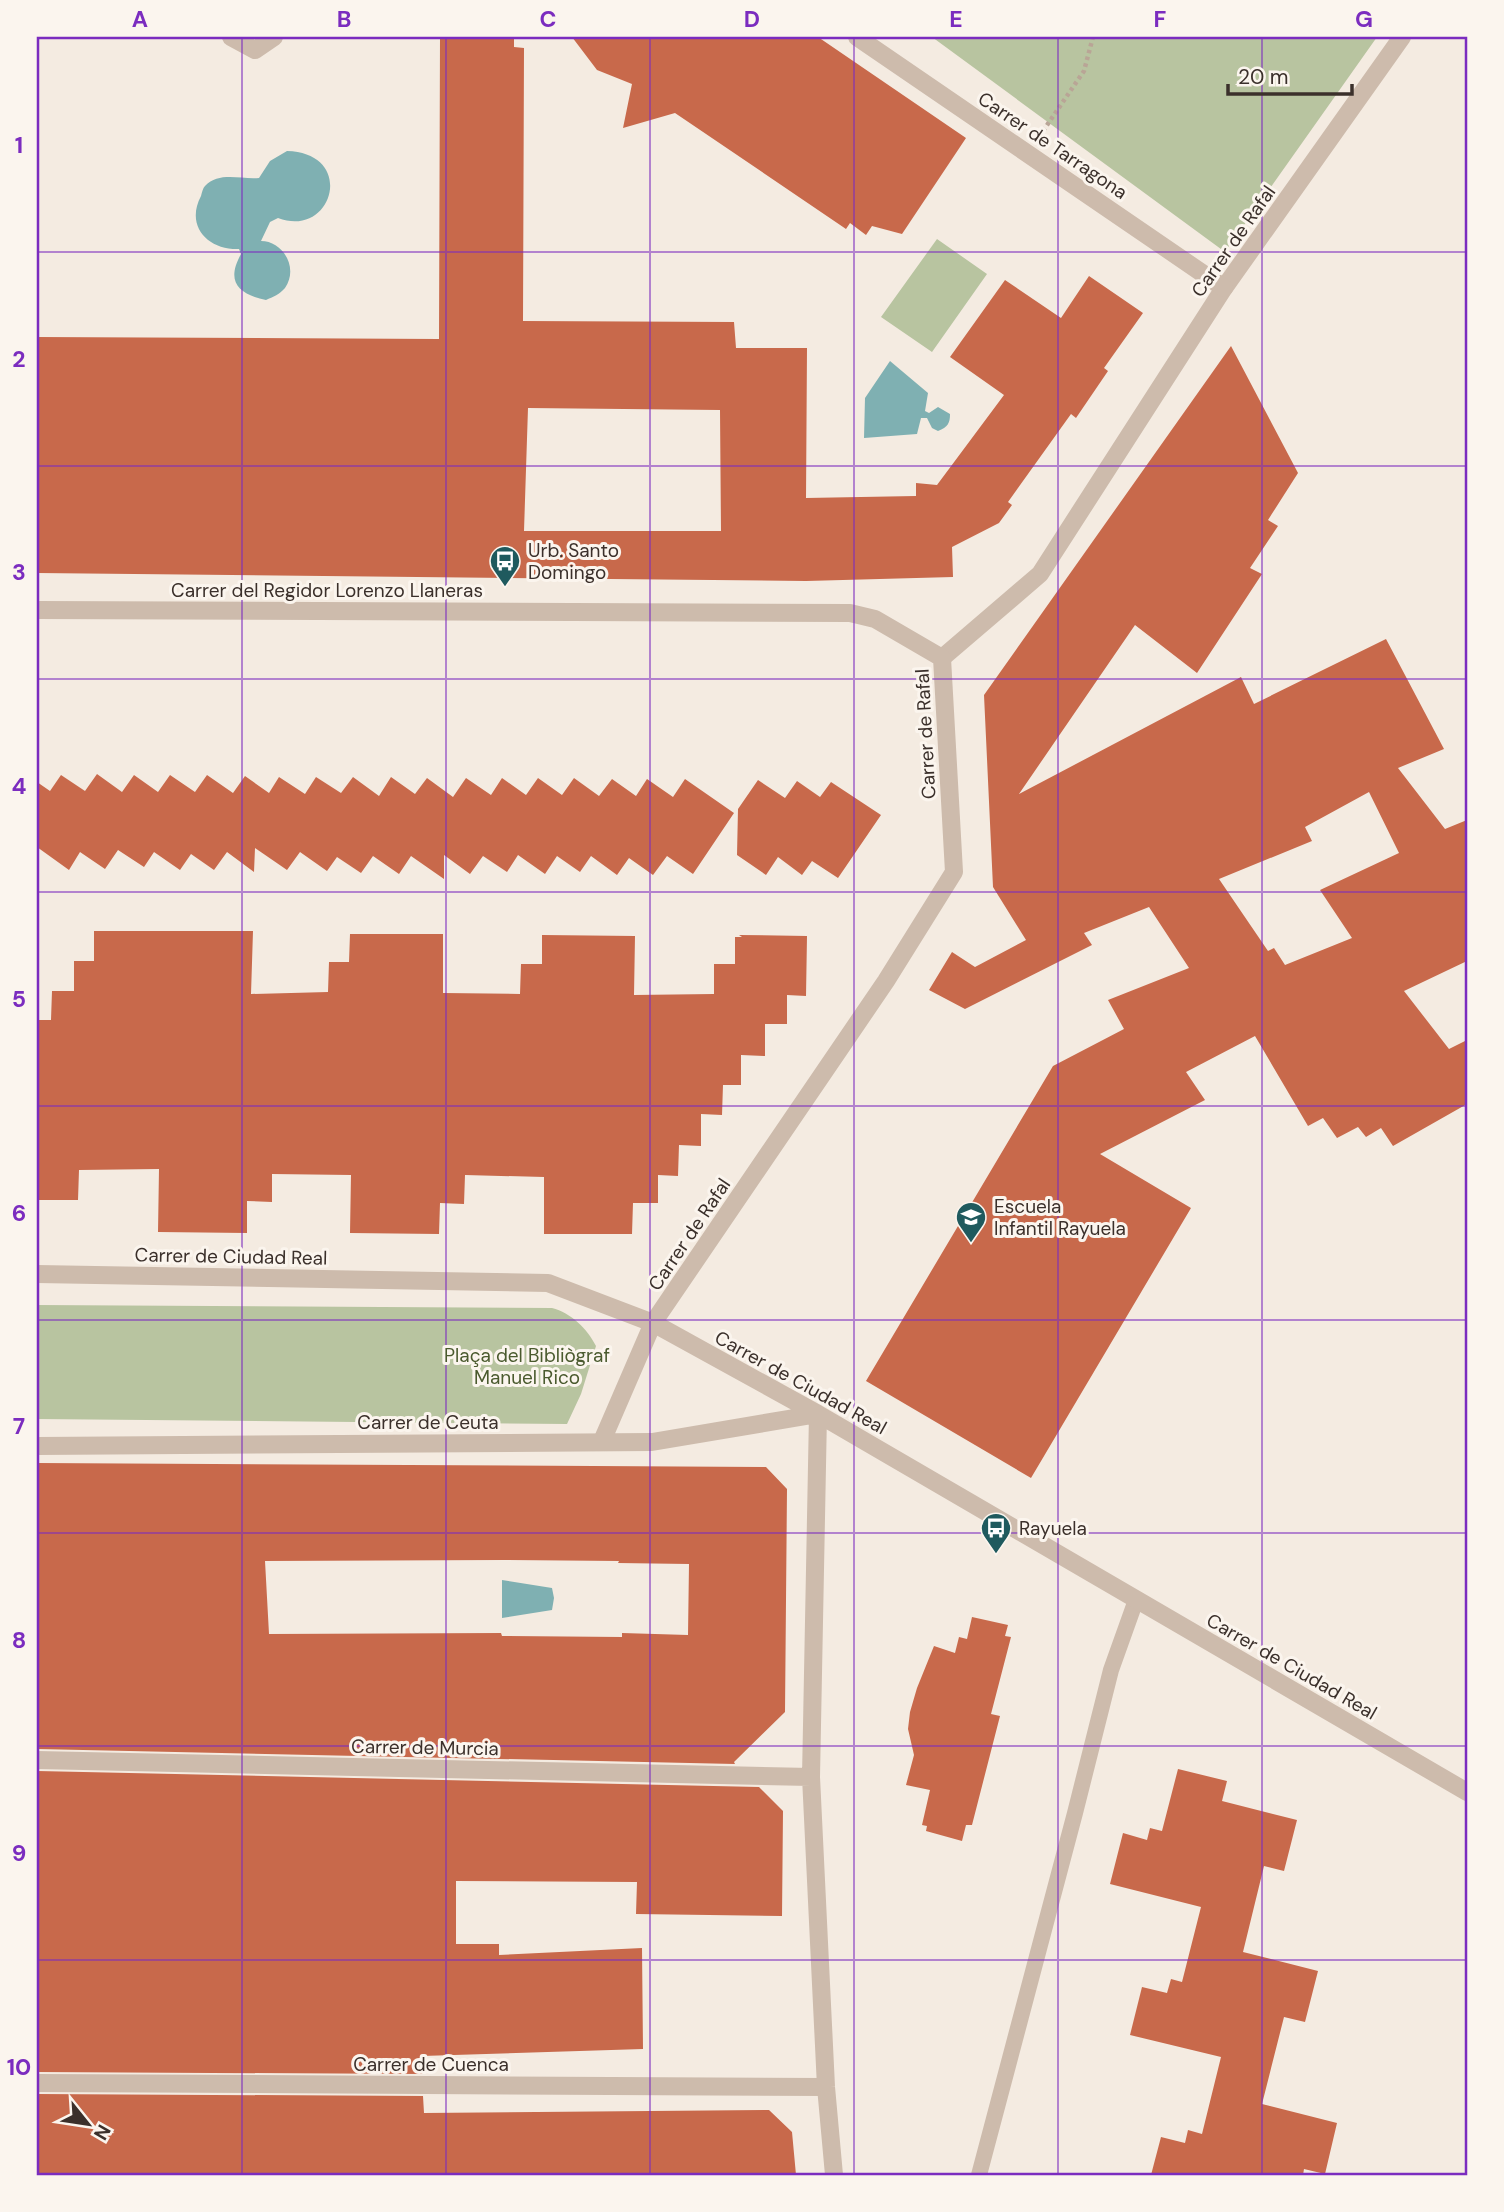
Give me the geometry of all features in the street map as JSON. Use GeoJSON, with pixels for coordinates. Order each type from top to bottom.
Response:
{"type":"FeatureCollection","features":[{"type":"Feature","properties":{"kind":"street"},"geometry":{"type":"LineString","coordinates":[[231,37],[255,50],[274,37]]}},
{"type":"Feature","properties":{"kind":"street","name":"Carrer de Tarragona"},"geometry":{"type":"LineString","coordinates":[[857,37],[1224,288]]}},
{"type":"Feature","properties":{"kind":"street","name":"Carrer de Rafal"},"geometry":{"type":"LineString","coordinates":[[602,1441],[653,1323],[886,981],[954,872],[942,658],[1040,574],[1224,288],[1402,37]]}},
{"type":"Feature","properties":{"kind":"street","name":"Carrer del Regidor Lorenzo Llaneras"},"geometry":{"type":"LineString","coordinates":[[37,610],[850,613],[875,619],[942,658]]}},
{"type":"Feature","properties":{"kind":"street","name":"Carrer de Ciudad Real"},"geometry":{"type":"LineString","coordinates":[[37,1274],[548,1283],[653,1323],[818,1414],[1467,1792]]}},
{"type":"Feature","properties":{"kind":"street"},"geometry":{"type":"LineString","coordinates":[[818,1414],[811,1777],[826,2087],[834,2175]]}},
{"type":"Feature","properties":{"kind":"street","name":"Carrer de Ceuta"},"geometry":{"type":"LineString","coordinates":[[37,1446],[652,1441],[818,1414]]}},
{"type":"Feature","properties":{"kind":"street","name":"Carrer de Murcia"},"geometry":{"type":"LineString","coordinates":[[37,1760],[811,1777]]}},
{"type":"Feature","properties":{"kind":"street","name":"Carrer de Cuenca"},"geometry":{"type":"LineString","coordinates":[[37,2083],[826,2087]]}},
{"type":"Feature","properties":{"kind":"lane"},"geometry":{"type":"LineString","coordinates":[[979,2175],[1111,1670],[1136,1600]]}},
{"type":"Feature","properties":{"kind":"path"},"geometry":{"type":"LineString","coordinates":[[1028,153],[1084,71],[1093,37]]}},
{"type":"Feature","properties":{"kind":"green space"},"geometry":{"type":"Polygon","coordinates":[[[932,37],[1377,37],[1225,252],[932,37]]]}},
{"type":"Feature","properties":{"kind":"green space"},"geometry":{"type":"Polygon","coordinates":[[[937,239],[987,274],[932,352],[881,317],[937,239]]]}},
{"type":"Feature","properties":{"kind":"green space","name":"Plaça del Bibliògraf Manuel Rico"},"geometry":{"type":"Polygon","coordinates":[[[37,1305],[552,1308],[578,1322],[596,1346],[581,1394],[567,1424],[37,1419],[37,1305]]]}},
{"type":"Feature","properties":{"kind":"water"},"geometry":{"type":"Polygon","coordinates":[[[287,151],[309,155],[323,165],[329,179],[329,193],[323,207],[312,217],[297,221],[278,218],[270,222],[261,241],[269,242],[282,251],[290,272],[285,288],[266,300],[248,294],[237,285],[234,272],[241,254],[239,249],[218,245],[202,234],[196,217],[197,207],[204,188],[211,181],[224,177],[259,178],[270,161],[287,151]]]}},
{"type":"Feature","properties":{"kind":"water"},"geometry":{"type":"Polygon","coordinates":[[[890,361],[928,393],[925,411],[929,413],[938,407],[950,414],[946,426],[938,431],[932,428],[927,418],[921,418],[917,434],[864,438],[865,398],[890,361]]]}},
{"type":"Feature","properties":{"kind":"water"},"geometry":{"type":"Polygon","coordinates":[[[502,1580],[552,1588],[552,1610],[502,1618],[502,1580]]]}},
{"type":"Feature","properties":{"kind":"building"},"geometry":{"type":"Polygon","coordinates":[[[440,37],[514,37],[514,47],[524,48],[523,321],[734,322],[736,348],[807,348],[806,498],[916,496],[916,483],[937,485],[1004,395],[950,357],[1005,280],[1061,318],[1089,276],[1143,313],[1104,368],[1108,371],[1076,418],[1071,414],[1008,502],[1012,505],[999,523],[952,547],[953,577],[806,581],[37,573],[37,337],[439,339],[440,37]],[[528,408],[524,531],[721,531],[720,410],[528,408]]]}},
{"type":"Feature","properties":{"kind":"building"},"geometry":{"type":"Polygon","coordinates":[[[572,37],[818,37],[966,138],[902,234],[872,226],[866,235],[850,223],[846,229],[675,113],[623,128],[632,84],[597,70],[572,37]]]}},
{"type":"Feature","properties":{"kind":"building"},"geometry":{"type":"Polygon","coordinates":[[[1231,346],[1298,473],[1268,520],[1278,526],[1250,568],[1262,574],[1197,673],[1135,625],[1019,794],[1241,677],[1254,704],[1386,639],[1444,749],[1398,768],[1445,829],[1467,820],[1467,961],[1404,991],[1449,1049],[1467,1040],[1467,1104],[1393,1146],[1381,1128],[1366,1137],[1358,1127],[1337,1138],[1323,1118],[1308,1126],[1255,1036],[1186,1072],[1205,1100],[1100,1154],[1191,1208],[1031,1478],[866,1381],[1053,1066],[1124,1029],[1108,1000],[1189,968],[1149,907],[1084,933],[1092,945],[965,1009],[929,990],[952,952],[975,967],[1026,940],[993,887],[984,695],[1231,346]],[[1369,792],[1305,827],[1312,841],[1219,879],[1268,951],[1274,948],[1285,965],[1352,938],[1320,890],[1399,853],[1369,792]]]}},
{"type":"Feature","properties":{"kind":"building"},"geometry":{"type":"Polygon","coordinates":[[[97,774],[122,792],[134,775],[158,792],[170,775],[195,792],[207,775],[233,793],[245,776],[269,793],[279,777],[305,794],[316,777],[341,793],[353,777],[379,796],[391,777],[415,794],[427,778],[453,797],[466,778],[491,795],[502,778],[526,795],[538,778],[562,795],[574,778],[599,796],[612,779],[636,796],[647,779],[673,797],[685,779],[734,813],[693,874],[667,856],[653,875],[629,858],[617,875],[591,856],[580,872],[557,856],[545,874],[518,855],[507,872],[483,856],[470,874],[444,855],[444,879],[411,856],[399,874],[373,856],[361,873],[337,857],[327,871],[300,852],[287,870],[255,848],[254,872],[227,852],[214,870],[191,854],[180,870],[154,852],[144,867],[118,850],[105,869],[80,852],[69,870],[37,847],[37,782],[50,791],[61,775],[85,791],[97,774]]]}},
{"type":"Feature","properties":{"kind":"building"},"geometry":{"type":"Polygon","coordinates":[[[758,780],[785,798],[797,781],[820,797],[831,782],[881,815],[838,878],[812,861],[802,875],[778,857],[766,875],[737,855],[738,809],[758,780]]]}},
{"type":"Feature","properties":{"kind":"building"},"geometry":{"type":"Polygon","coordinates":[[[94,931],[253,931],[251,994],[328,992],[329,962],[349,962],[350,934],[443,934],[443,993],[520,994],[521,964],[542,964],[542,935],[635,936],[634,995],[714,994],[714,964],[735,964],[735,937],[807,936],[806,996],[787,995],[787,1024],[765,1024],[765,1056],[741,1055],[741,1085],[723,1085],[722,1115],[701,1114],[701,1146],[679,1145],[678,1176],[658,1175],[658,1203],[633,1203],[632,1234],[544,1234],[544,1177],[465,1175],[464,1204],[440,1203],[439,1234],[350,1233],[351,1175],[272,1174],[272,1202],[247,1201],[247,1233],[158,1232],[159,1169],[79,1170],[78,1200],[37,1200],[37,1020],[51,1020],[52,991],[74,991],[74,961],[94,961],[94,931]]]}},
{"type":"Feature","properties":{"kind":"building"},"geometry":{"type":"Polygon","coordinates":[[[37,1463],[766,1467],[787,1489],[785,1712],[734,1762],[735,1764],[37,1749],[37,1463]],[[265,1561],[269,1634],[501,1633],[502,1636],[622,1637],[622,1633],[688,1635],[689,1564],[618,1563],[619,1561],[265,1561]]]}},
{"type":"Feature","properties":{"kind":"building"},"geometry":{"type":"Polygon","coordinates":[[[972,1617],[1008,1625],[1005,1636],[1011,1637],[991,1714],[1000,1716],[972,1825],[966,1825],[962,1841],[926,1831],[927,1826],[922,1825],[930,1790],[906,1785],[914,1755],[908,1729],[917,1688],[934,1646],[955,1653],[959,1637],[967,1639],[972,1617]]]}},
{"type":"Feature","properties":{"kind":"building"},"geometry":{"type":"Polygon","coordinates":[[[1178,1769],[1227,1781],[1222,1801],[1297,1820],[1284,1871],[1264,1866],[1243,1952],[1318,1971],[1305,2022],[1284,2017],[1262,2104],[1337,2123],[1325,2174],[1304,2169],[1303,2175],[1151,2175],[1161,2137],[1185,2143],[1188,2130],[1202,2134],[1221,2057],[1130,2035],[1142,1987],[1167,1993],[1171,1979],[1182,1982],[1201,1907],[1110,1884],[1123,1833],[1147,1840],[1150,1828],[1162,1831],[1178,1769]]]}},
{"type":"Feature","properties":{"kind":"building"},"geometry":{"type":"Polygon","coordinates":[[[37,1771],[759,1787],[783,1811],[782,1916],[636,1914],[637,1882],[456,1881],[456,1944],[499,1944],[499,1955],[642,1948],[643,2049],[422,2056],[423,2074],[37,2072],[37,1771]]]}},
{"type":"Feature","properties":{"kind":"building"},"geometry":{"type":"Polygon","coordinates":[[[37,2094],[423,2096],[424,2113],[769,2110],[792,2132],[796,2175],[37,2175],[37,2094]]]}},
{"type":"Feature","properties":{"kind":"place","name":"Urb. Santo Domingo"},"geometry":{"type":"Point","coordinates":[505,588]}},
{"type":"Feature","properties":{"kind":"place","name":"Escuela Infantil Rayuela"},"geometry":{"type":"Point","coordinates":[971,1244]}},
{"type":"Feature","properties":{"kind":"place","name":"Rayuela"},"geometry":{"type":"Point","coordinates":[996,1555]}}]}
